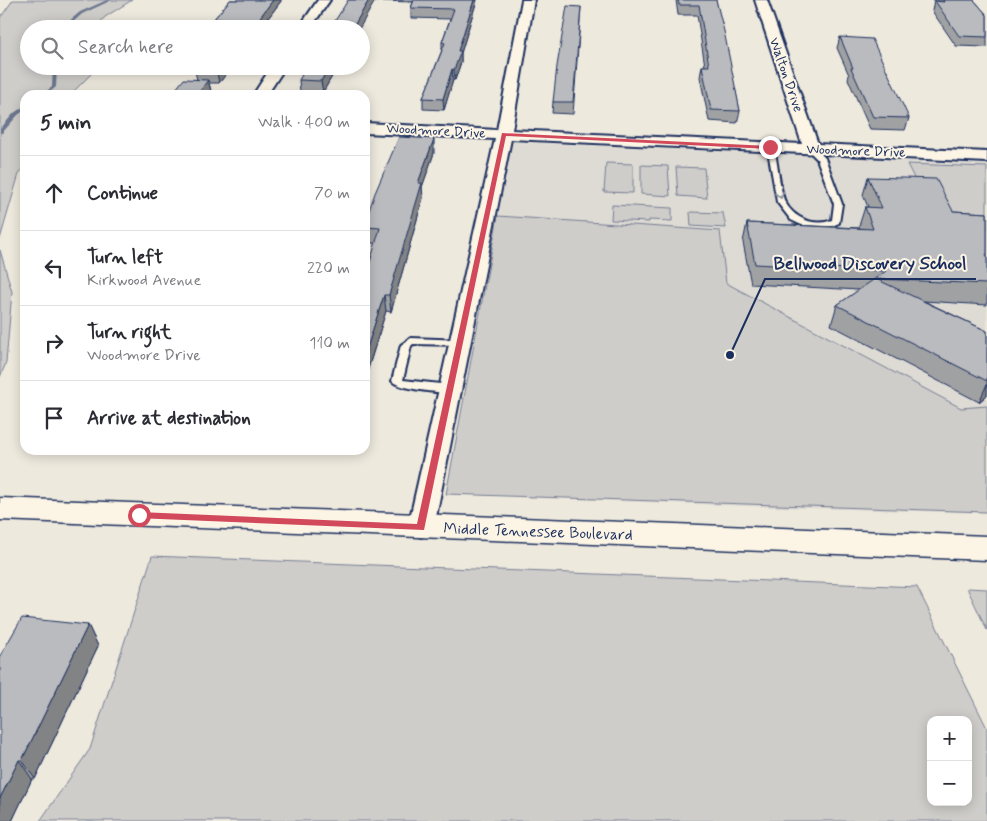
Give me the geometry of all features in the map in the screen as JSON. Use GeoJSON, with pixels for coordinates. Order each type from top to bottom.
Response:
{"type":"FeatureCollection","features":[{"type":"Feature","properties":{"kind":"main road","name":"Middle Tennessee Boulevard"},"geometry":{"type":"LineString","coordinates":[[0,509],[987,548]]}},
{"type":"Feature","properties":{"kind":"street"},"geometry":{"type":"LineString","coordinates":[[310,20],[324,0]]}},
{"type":"Feature","properties":{"kind":"street"},"geometry":{"type":"LineString","coordinates":[[421,527],[504,134],[528,0]]}},
{"type":"Feature","properties":{"kind":"street","name":"Walton Drive"},"geometry":{"type":"LineString","coordinates":[[761,0],[812,150]]}},
{"type":"Feature","properties":{"kind":"street"},"geometry":{"type":"LineString","coordinates":[[263,90],[273,75]]}},
{"type":"Feature","properties":{"kind":"street","name":"Woodmore Drive"},"geometry":{"type":"LineString","coordinates":[[370,128],[987,157]]}},
{"type":"Feature","properties":{"kind":"lane"},"geometry":{"type":"LineString","coordinates":[[770,147],[781,202],[794,218],[808,225],[825,226],[836,221],[838,204],[821,158],[812,150]]}},
{"type":"Feature","properties":{"kind":"lane"},"geometry":{"type":"LineString","coordinates":[[450,389],[402,384],[396,381],[406,345],[411,341],[460,342]]}},
{"type":"Feature","properties":{"kind":"shaded area"},"geometry":{"type":"Polygon","coordinates":[[[13,0],[132,0],[102,20],[20,20],[20,75],[90,75],[75,90],[20,90],[20,172],[0,239],[0,18],[13,0]]]}},
{"type":"Feature","properties":{"kind":"shaded area"},"geometry":{"type":"Polygon","coordinates":[[[512,142],[987,163],[987,513],[768,507],[446,494],[512,142]]]}},
{"type":"Feature","properties":{"kind":"shaded area"},"geometry":{"type":"Polygon","coordinates":[[[606,163],[633,164],[633,193],[604,192],[606,163]]]}},
{"type":"Feature","properties":{"kind":"shaded area"},"geometry":{"type":"Polygon","coordinates":[[[907,164],[987,167],[987,229],[938,226],[907,164]]]}},
{"type":"Feature","properties":{"kind":"shaded area"},"geometry":{"type":"Polygon","coordinates":[[[641,165],[668,166],[670,196],[641,194],[641,165]]]}},
{"type":"Feature","properties":{"kind":"shaded area"},"geometry":{"type":"Polygon","coordinates":[[[676,167],[704,168],[707,198],[678,196],[676,167]]]}},
{"type":"Feature","properties":{"kind":"shaded area"},"geometry":{"type":"Polygon","coordinates":[[[612,205],[672,208],[672,221],[611,220],[612,205]]]}},
{"type":"Feature","properties":{"kind":"shaded area"},"geometry":{"type":"Polygon","coordinates":[[[690,212],[723,213],[726,228],[691,226],[690,212]]]}},
{"type":"Feature","properties":{"kind":"shaded area"},"geometry":{"type":"Polygon","coordinates":[[[498,216],[720,231],[726,283],[961,408],[987,406],[987,512],[446,494],[498,216]]]}},
{"type":"Feature","properties":{"kind":"shaded area"},"geometry":{"type":"Polygon","coordinates":[[[0,250],[12,292],[6,363],[0,377],[0,250]]]}},
{"type":"Feature","properties":{"kind":"shaded area"},"geometry":{"type":"Polygon","coordinates":[[[152,556],[917,587],[987,728],[987,821],[40,821],[90,749],[152,556]]]}},
{"type":"Feature","properties":{"kind":"shaded area"},"geometry":{"type":"Polygon","coordinates":[[[967,588],[987,589],[987,630],[967,588]]]}},
{"type":"Feature","properties":{"kind":"building"},"geometry":{"type":"Polygon","coordinates":[[[230,0],[273,0],[258,20],[214,19],[230,0]]]}},
{"type":"Feature","properties":{"kind":"building"},"geometry":{"type":"Polygon","coordinates":[[[348,0],[369,0],[357,20],[336,20],[348,0]]]}},
{"type":"Feature","properties":{"kind":"building"},"geometry":{"type":"Polygon","coordinates":[[[414,0],[474,0],[458,51],[461,51],[454,70],[452,69],[443,99],[423,98],[445,43],[442,42],[454,9],[411,8],[414,0]]]}},
{"type":"Feature","properties":{"kind":"building"},"geometry":{"type":"Polygon","coordinates":[[[678,0],[716,0],[740,111],[711,110],[702,66],[709,66],[699,5],[679,5],[678,0]]]}},
{"type":"Feature","properties":{"kind":"building"},"geometry":{"type":"Polygon","coordinates":[[[943,0],[974,0],[987,15],[987,37],[959,36],[935,1],[944,2],[943,0]]]}},
{"type":"Feature","properties":{"kind":"building"},"geometry":{"type":"Polygon","coordinates":[[[567,6],[581,7],[573,102],[553,102],[557,66],[567,6]]]}},
{"type":"Feature","properties":{"kind":"building"},"geometry":{"type":"Polygon","coordinates":[[[840,37],[872,39],[909,118],[873,117],[851,68],[853,68],[840,37]]]}},
{"type":"Feature","properties":{"kind":"building"},"geometry":{"type":"Polygon","coordinates":[[[302,75],[325,75],[321,81],[299,80],[302,75]]]}},
{"type":"Feature","properties":{"kind":"building"},"geometry":{"type":"Polygon","coordinates":[[[184,79],[208,80],[201,90],[175,90],[184,79]]]}},
{"type":"Feature","properties":{"kind":"building"},"geometry":{"type":"Polygon","coordinates":[[[399,137],[434,139],[418,183],[422,183],[389,295],[384,295],[370,338],[370,262],[380,228],[370,227],[370,208],[399,137]]]}},
{"type":"Feature","properties":{"kind":"building"},"geometry":{"type":"Polygon","coordinates":[[[868,177],[936,179],[953,211],[987,213],[987,284],[876,279],[987,331],[987,381],[837,305],[886,271],[755,264],[747,223],[873,229],[865,207],[882,208],[868,177]]]}},
{"type":"Feature","properties":{"kind":"building"},"geometry":{"type":"Polygon","coordinates":[[[22,618],[88,625],[22,760],[19,760],[0,798],[0,656],[22,618]]]}},
{"type":"Feature","properties":{"kind":"waterway"},"geometry":{"type":"LineString","coordinates":[[73,20],[81,13],[110,0]]}},
{"type":"Feature","properties":{"kind":"waterway"},"geometry":{"type":"LineString","coordinates":[[50,90],[54,87],[55,75]]}},
{"type":"Feature","properties":{"kind":"waterway"},"geometry":{"type":"LineString","coordinates":[[0,132],[20,111]]}},
{"type":"Feature","properties":{"kind":"place","name":"Bellwood Discovery School"},"geometry":{"type":"Point","coordinates":[730,355]}},
{"type":"Feature","properties":{"kind":"route"},"geometry":{"type":"LineString","coordinates":[[139,515],[421,527],[504,134],[770,147]]}}]}
